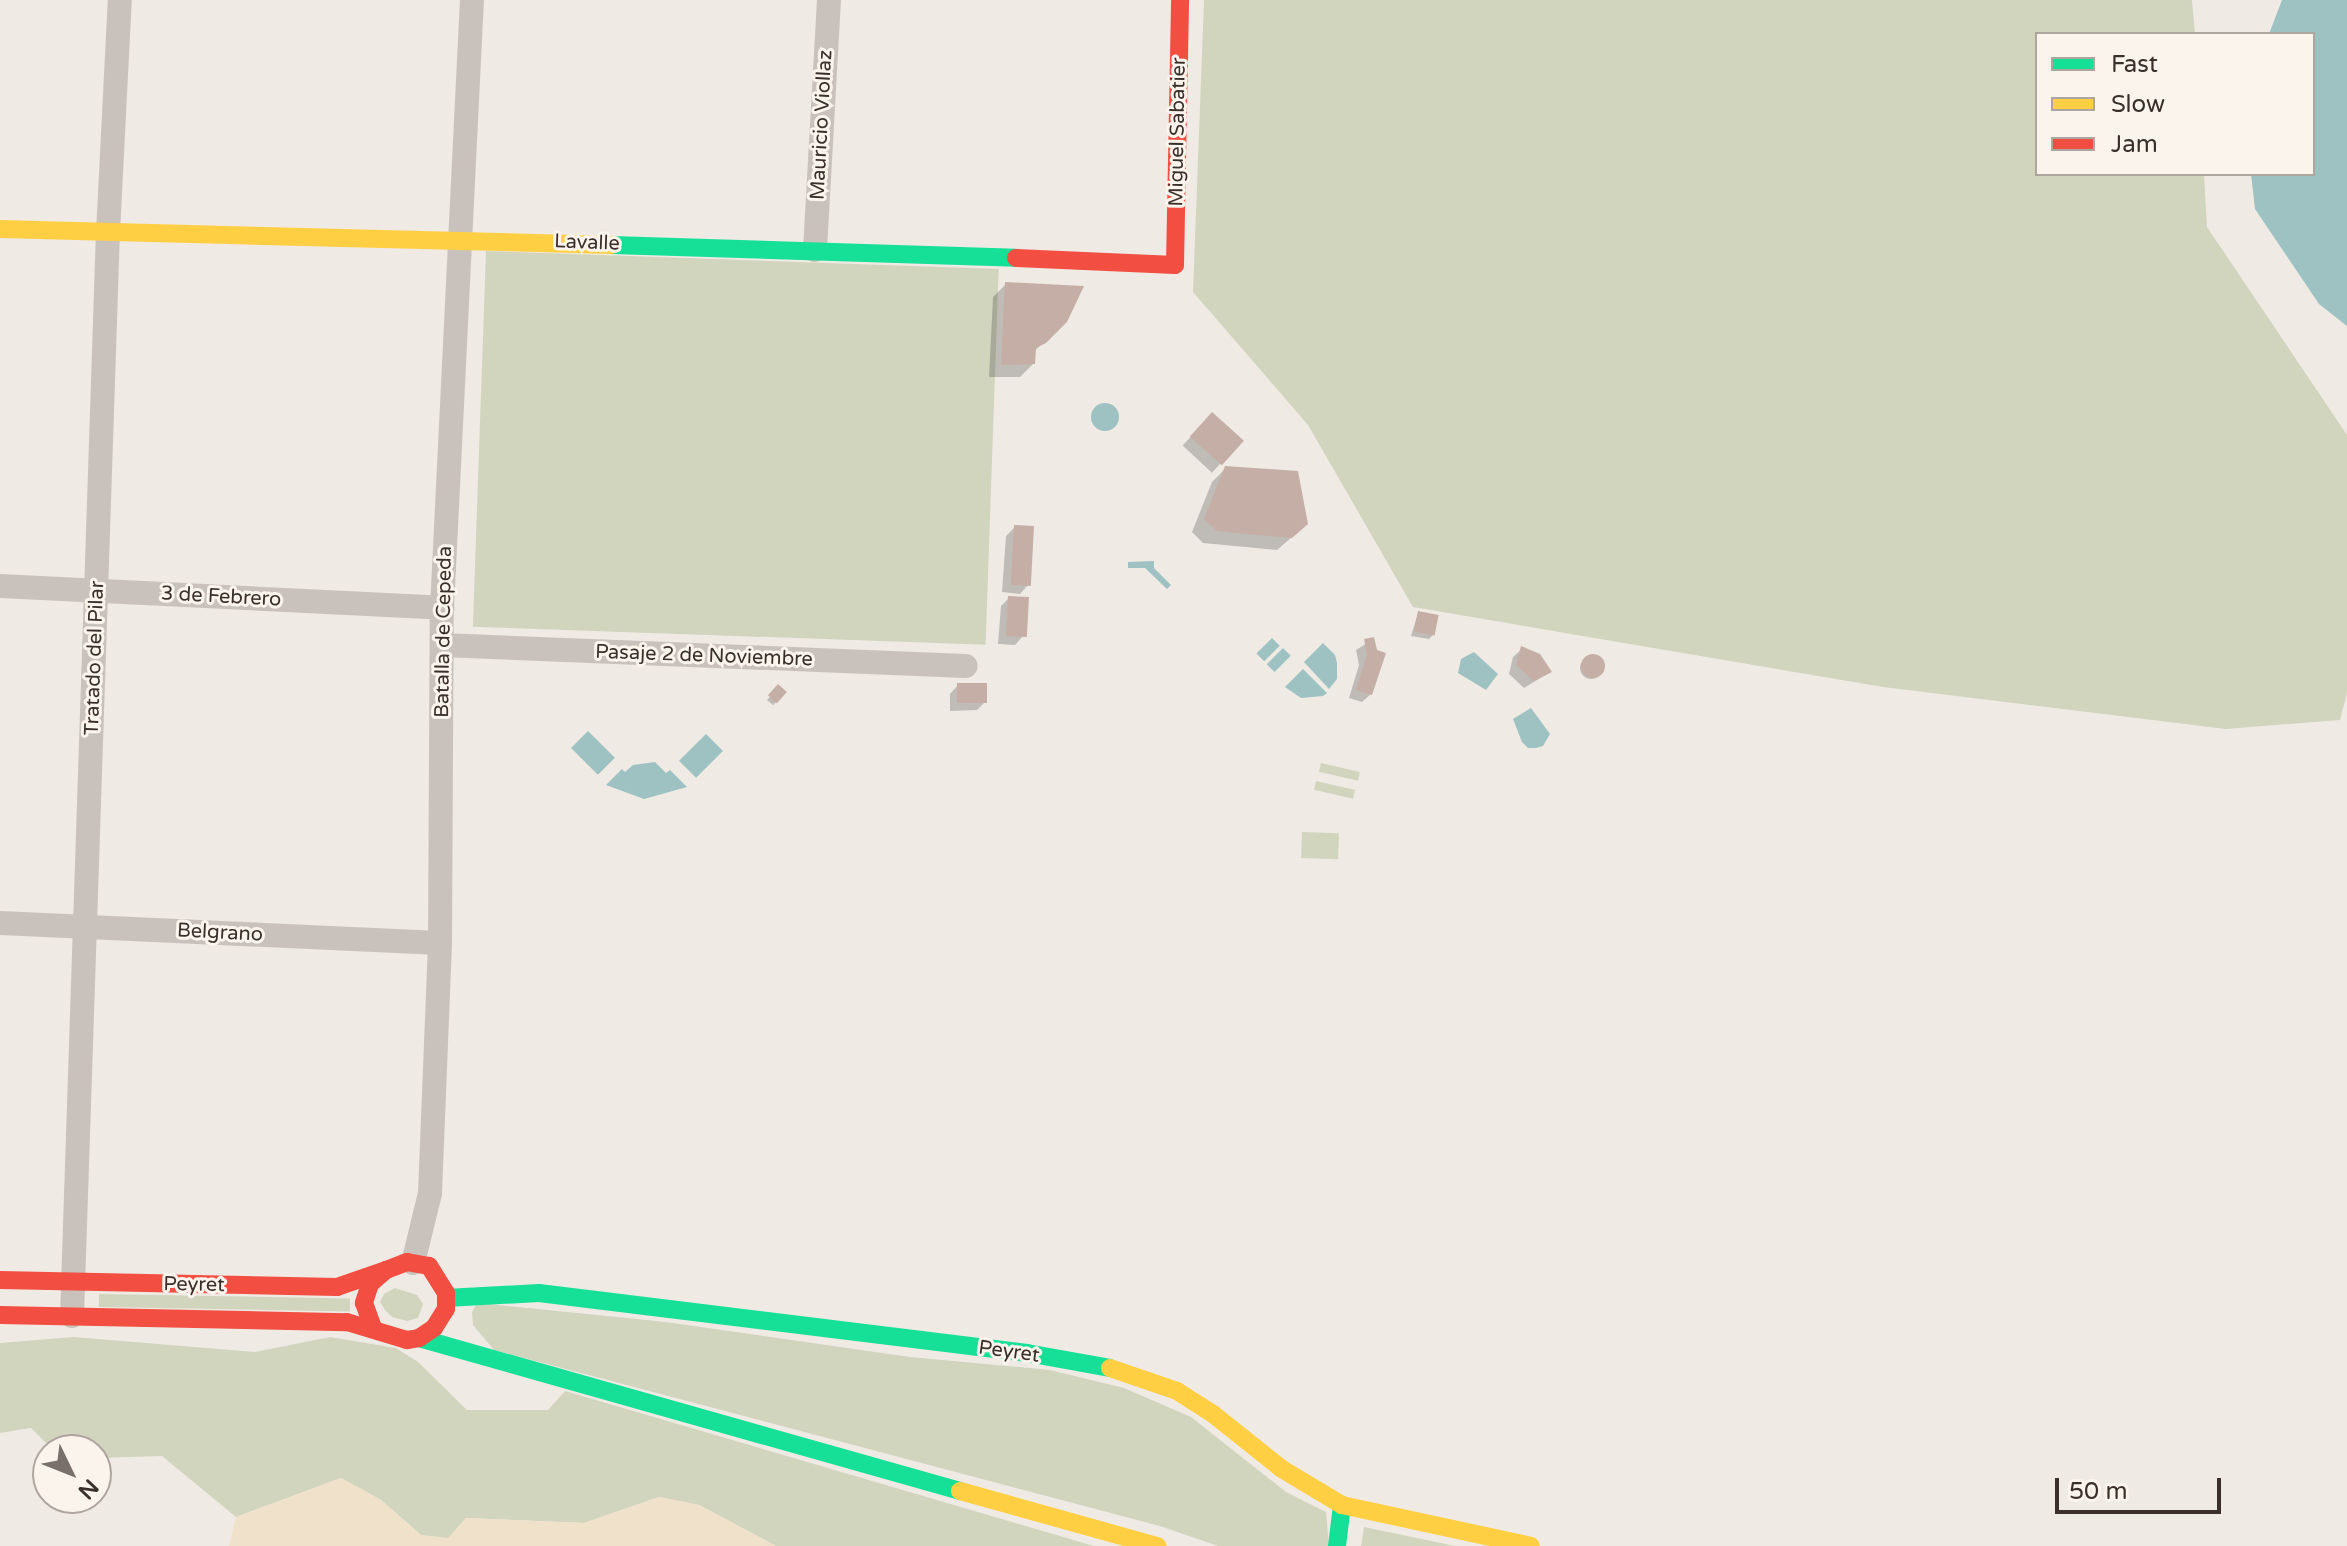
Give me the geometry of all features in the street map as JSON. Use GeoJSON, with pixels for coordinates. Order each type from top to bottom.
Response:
{"type":"FeatureCollection","features":[{"type":"Feature","properties":{"kind":"street","name":"Tratado del Pilar"},"geometry":{"type":"LineString","coordinates":[[72,1316],[108,233],[120,0]]}},
{"type":"Feature","properties":{"kind":"street","name":"Batalla de Cepeda"},"geometry":{"type":"LineString","coordinates":[[413,1263],[430,1193],[440,943],[442,608],[472,0]]}},
{"type":"Feature","properties":{"kind":"street","name":"Mauricio Viollaz"},"geometry":{"type":"LineString","coordinates":[[815,250],[829,0]]}},
{"type":"Feature","properties":{"kind":"street","name":"Miguel Sabatier"},"geometry":{"type":"LineString","coordinates":[[1175,265],[1180,0]]}},
{"type":"Feature","properties":{"kind":"street","name":"Lavalle"},"geometry":{"type":"LineString","coordinates":[[0,229],[815,250],[1175,265]]}},
{"type":"Feature","properties":{"kind":"street","name":"3 de Febrero"},"geometry":{"type":"LineString","coordinates":[[0,586],[442,608]]}},
{"type":"Feature","properties":{"kind":"street","name":"Pasaje 2 de Noviembre"},"geometry":{"type":"LineString","coordinates":[[442,645],[966,666]]}},
{"type":"Feature","properties":{"kind":"street","name":"Belgrano"},"geometry":{"type":"LineString","coordinates":[[0,923],[440,943]]}},
{"type":"Feature","properties":{"kind":"street"},"geometry":{"type":"LineString","coordinates":[[413,1263],[429,1266],[440,1279],[446,1309],[434,1328],[419,1338],[407,1340],[384,1335],[373,1328],[364,1303],[370,1284],[386,1270],[413,1263]]}},
{"type":"Feature","properties":{"kind":"street","name":"Peyret"},"geometry":{"type":"LineString","coordinates":[[0,1280],[72,1284],[337,1287],[386,1270]]}},
{"type":"Feature","properties":{"kind":"street","name":"Peyret"},"geometry":{"type":"LineString","coordinates":[[446,1298],[539,1293],[1027,1353],[1120,1370],[1177,1391],[1213,1414],[1282,1469],[1342,1505],[1531,1546]]}},
{"type":"Feature","properties":{"kind":"street","name":"Peyret"},"geometry":{"type":"LineString","coordinates":[[0,1315],[347,1322],[373,1328]]}},
{"type":"Feature","properties":{"kind":"street"},"geometry":{"type":"LineString","coordinates":[[419,1338],[1157,1546]]}},
{"type":"Feature","properties":{"kind":"street"},"geometry":{"type":"LineString","coordinates":[[1337,1546],[1342,1505]]}},
{"type":"Feature","properties":{"kind":"green space"},"geometry":{"type":"Polygon","coordinates":[[[1204,0],[2192,0],[2195,32],[2035,32],[2035,176],[2204,176],[2207,227],[2347,435],[2347,693],[2340,720],[2226,729],[1883,687],[1413,607],[1308,425],[1193,292],[1204,0]]]}},
{"type":"Feature","properties":{"kind":"green space"},"geometry":{"type":"Polygon","coordinates":[[[486,251],[999,269],[986,645],[473,627],[486,251]]]}},
{"type":"Feature","properties":{"kind":"green space"},"geometry":{"type":"Polygon","coordinates":[[[1321,763],[1360,772],[1358,781],[1319,772],[1321,763]]]}},
{"type":"Feature","properties":{"kind":"green space"},"geometry":{"type":"Polygon","coordinates":[[[1316,781],[1355,790],[1353,799],[1314,790],[1316,781]]]}},
{"type":"Feature","properties":{"kind":"green space"},"geometry":{"type":"Polygon","coordinates":[[[1302,832],[1339,833],[1338,859],[1301,858],[1302,832]]]}},
{"type":"Feature","properties":{"kind":"green space"},"geometry":{"type":"Polygon","coordinates":[[[395,1288],[417,1295],[423,1304],[418,1318],[407,1321],[392,1317],[385,1310],[380,1302],[384,1294],[395,1288]]]}},
{"type":"Feature","properties":{"kind":"green space"},"geometry":{"type":"Polygon","coordinates":[[[99,1294],[350,1298],[350,1311],[99,1307],[99,1294]]]}},
{"type":"Feature","properties":{"kind":"green space"},"geometry":{"type":"Polygon","coordinates":[[[477,1303],[666,1322],[910,1357],[1050,1370],[1124,1388],[1191,1417],[1286,1492],[1326,1512],[1329,1546],[1218,1546],[1160,1526],[494,1350],[473,1325],[472,1312],[477,1303]]]}},
{"type":"Feature","properties":{"kind":"green space"},"geometry":{"type":"Polygon","coordinates":[[[73,1337],[255,1352],[330,1337],[396,1348],[418,1362],[467,1410],[548,1410],[565,1391],[1094,1546],[776,1546],[699,1505],[659,1497],[584,1523],[466,1518],[448,1539],[421,1535],[381,1500],[341,1478],[236,1517],[162,1456],[112,1458],[112,1434],[37,1434],[31,1428],[0,1433],[0,1343],[73,1337]]]}},
{"type":"Feature","properties":{"kind":"green space"},"geometry":{"type":"Polygon","coordinates":[[[1364,1527],[1455,1546],[1361,1546],[1364,1527]]]}},
{"type":"Feature","properties":{"kind":"sand"},"geometry":{"type":"Polygon","coordinates":[[[341,1478],[381,1500],[421,1535],[448,1538],[466,1518],[584,1523],[659,1497],[699,1505],[776,1546],[229,1546],[236,1517],[341,1478]]]}},
{"type":"Feature","properties":{"kind":"water"},"geometry":{"type":"Polygon","coordinates":[[[2282,0],[2347,0],[2347,326],[2319,304],[2255,209],[2251,176],[2315,176],[2315,32],[2270,32],[2282,0]]]}},
{"type":"Feature","properties":{"kind":"water"},"geometry":{"type":"Polygon","coordinates":[[[1105,403],[1115,407],[1119,417],[1115,427],[1105,431],[1095,427],[1091,417],[1095,407],[1105,403]]]}},
{"type":"Feature","properties":{"kind":"water"},"geometry":{"type":"Polygon","coordinates":[[[1154,561],[1154,568],[1171,585],[1167,589],[1145,568],[1128,568],[1128,562],[1154,561]]]}},
{"type":"Feature","properties":{"kind":"water"},"geometry":{"type":"Polygon","coordinates":[[[1272,638],[1280,646],[1264,661],[1256,654],[1272,638]]]}},
{"type":"Feature","properties":{"kind":"water"},"geometry":{"type":"Polygon","coordinates":[[[1323,643],[1335,655],[1337,663],[1337,679],[1329,689],[1304,662],[1323,643]]]}},
{"type":"Feature","properties":{"kind":"water"},"geometry":{"type":"Polygon","coordinates":[[[1283,648],[1291,656],[1275,672],[1267,664],[1283,648]]]}},
{"type":"Feature","properties":{"kind":"water"},"geometry":{"type":"Polygon","coordinates":[[[1474,652],[1498,674],[1486,690],[1458,673],[1461,659],[1474,652]]]}},
{"type":"Feature","properties":{"kind":"water"},"geometry":{"type":"Polygon","coordinates":[[[1303,669],[1327,693],[1301,698],[1285,687],[1303,669]]]}},
{"type":"Feature","properties":{"kind":"water"},"geometry":{"type":"Polygon","coordinates":[[[1531,708],[1550,734],[1543,746],[1536,748],[1528,748],[1522,742],[1513,719],[1531,708]]]}},
{"type":"Feature","properties":{"kind":"water"},"geometry":{"type":"Polygon","coordinates":[[[588,731],[615,758],[598,775],[571,748],[588,731]]]}},
{"type":"Feature","properties":{"kind":"water"},"geometry":{"type":"Polygon","coordinates":[[[706,734],[723,751],[696,778],[679,761],[706,734]]]}},
{"type":"Feature","properties":{"kind":"water"},"geometry":{"type":"Polygon","coordinates":[[[655,762],[666,773],[670,770],[687,787],[644,799],[606,785],[622,769],[625,772],[633,765],[655,762]]]}},
{"type":"Feature","properties":{"kind":"building"},"geometry":{"type":"Polygon","coordinates":[[[1005,282],[1084,286],[1067,322],[1046,343],[1036,348],[1035,364],[1001,365],[1005,282]]]}},
{"type":"Feature","properties":{"kind":"building"},"geometry":{"type":"Polygon","coordinates":[[[1212,412],[1244,441],[1222,465],[1190,437],[1212,412]]]}},
{"type":"Feature","properties":{"kind":"building"},"geometry":{"type":"Polygon","coordinates":[[[1225,466],[1298,471],[1308,524],[1292,538],[1217,531],[1204,519],[1225,466]]]}},
{"type":"Feature","properties":{"kind":"building"},"geometry":{"type":"Polygon","coordinates":[[[1014,525],[1034,526],[1031,586],[1011,585],[1014,525]]]}},
{"type":"Feature","properties":{"kind":"building"},"geometry":{"type":"Polygon","coordinates":[[[1008,596],[1029,597],[1027,637],[1006,636],[1008,596]]]}},
{"type":"Feature","properties":{"kind":"building"},"geometry":{"type":"Polygon","coordinates":[[[1418,611],[1439,615],[1435,636],[1414,632],[1418,611]]]}},
{"type":"Feature","properties":{"kind":"building"},"geometry":{"type":"Polygon","coordinates":[[[1374,637],[1377,650],[1386,653],[1372,695],[1356,690],[1367,655],[1364,639],[1374,637]]]}},
{"type":"Feature","properties":{"kind":"building"},"geometry":{"type":"Polygon","coordinates":[[[1521,646],[1540,654],[1552,672],[1534,681],[1516,665],[1521,646]]]}},
{"type":"Feature","properties":{"kind":"building"},"geometry":{"type":"Polygon","coordinates":[[[1593,654],[1601,658],[1605,666],[1601,674],[1593,678],[1585,674],[1581,666],[1585,658],[1593,654]]]}},
{"type":"Feature","properties":{"kind":"building"},"geometry":{"type":"Polygon","coordinates":[[[957,683],[987,683],[987,703],[957,703],[957,683]]]}},
{"type":"Feature","properties":{"kind":"building"},"geometry":{"type":"Polygon","coordinates":[[[778,684],[787,692],[777,703],[768,695],[778,684]]]}},
{"type":"Feature","properties":{"kind":"traffic: fast"},"geometry":{"type":"LineString","coordinates":[[612,245],[1016,258]]}},
{"type":"Feature","properties":{"kind":"traffic: fast"},"geometry":{"type":"LineString","coordinates":[[446,1298],[539,1293],[1027,1353],[1110,1368]]}},
{"type":"Feature","properties":{"kind":"traffic: fast"},"geometry":{"type":"LineString","coordinates":[[419,1338],[960,1491]]}},
{"type":"Feature","properties":{"kind":"traffic: fast"},"geometry":{"type":"LineString","coordinates":[[1337,1546],[1342,1505]]}},
{"type":"Feature","properties":{"kind":"traffic: slow"},"geometry":{"type":"LineString","coordinates":[[0,229],[612,245]]}},
{"type":"Feature","properties":{"kind":"traffic: slow"},"geometry":{"type":"LineString","coordinates":[[1110,1368],[1177,1391],[1213,1414],[1282,1469],[1342,1505],[1531,1546]]}},
{"type":"Feature","properties":{"kind":"traffic: slow"},"geometry":{"type":"LineString","coordinates":[[960,1491],[1157,1546]]}},
{"type":"Feature","properties":{"kind":"traffic: jam"},"geometry":{"type":"LineString","coordinates":[[1016,258],[1175,265],[1180,0]]}},
{"type":"Feature","properties":{"kind":"traffic: jam"},"geometry":{"type":"LineString","coordinates":[[0,1315],[347,1322],[407,1340],[419,1338],[434,1328],[446,1309],[446,1293],[429,1266],[407,1262],[386,1270],[370,1284],[364,1303],[373,1328]]}},
{"type":"Feature","properties":{"kind":"traffic: jam"},"geometry":{"type":"LineString","coordinates":[[0,1280],[337,1287],[386,1270]]}}]}
